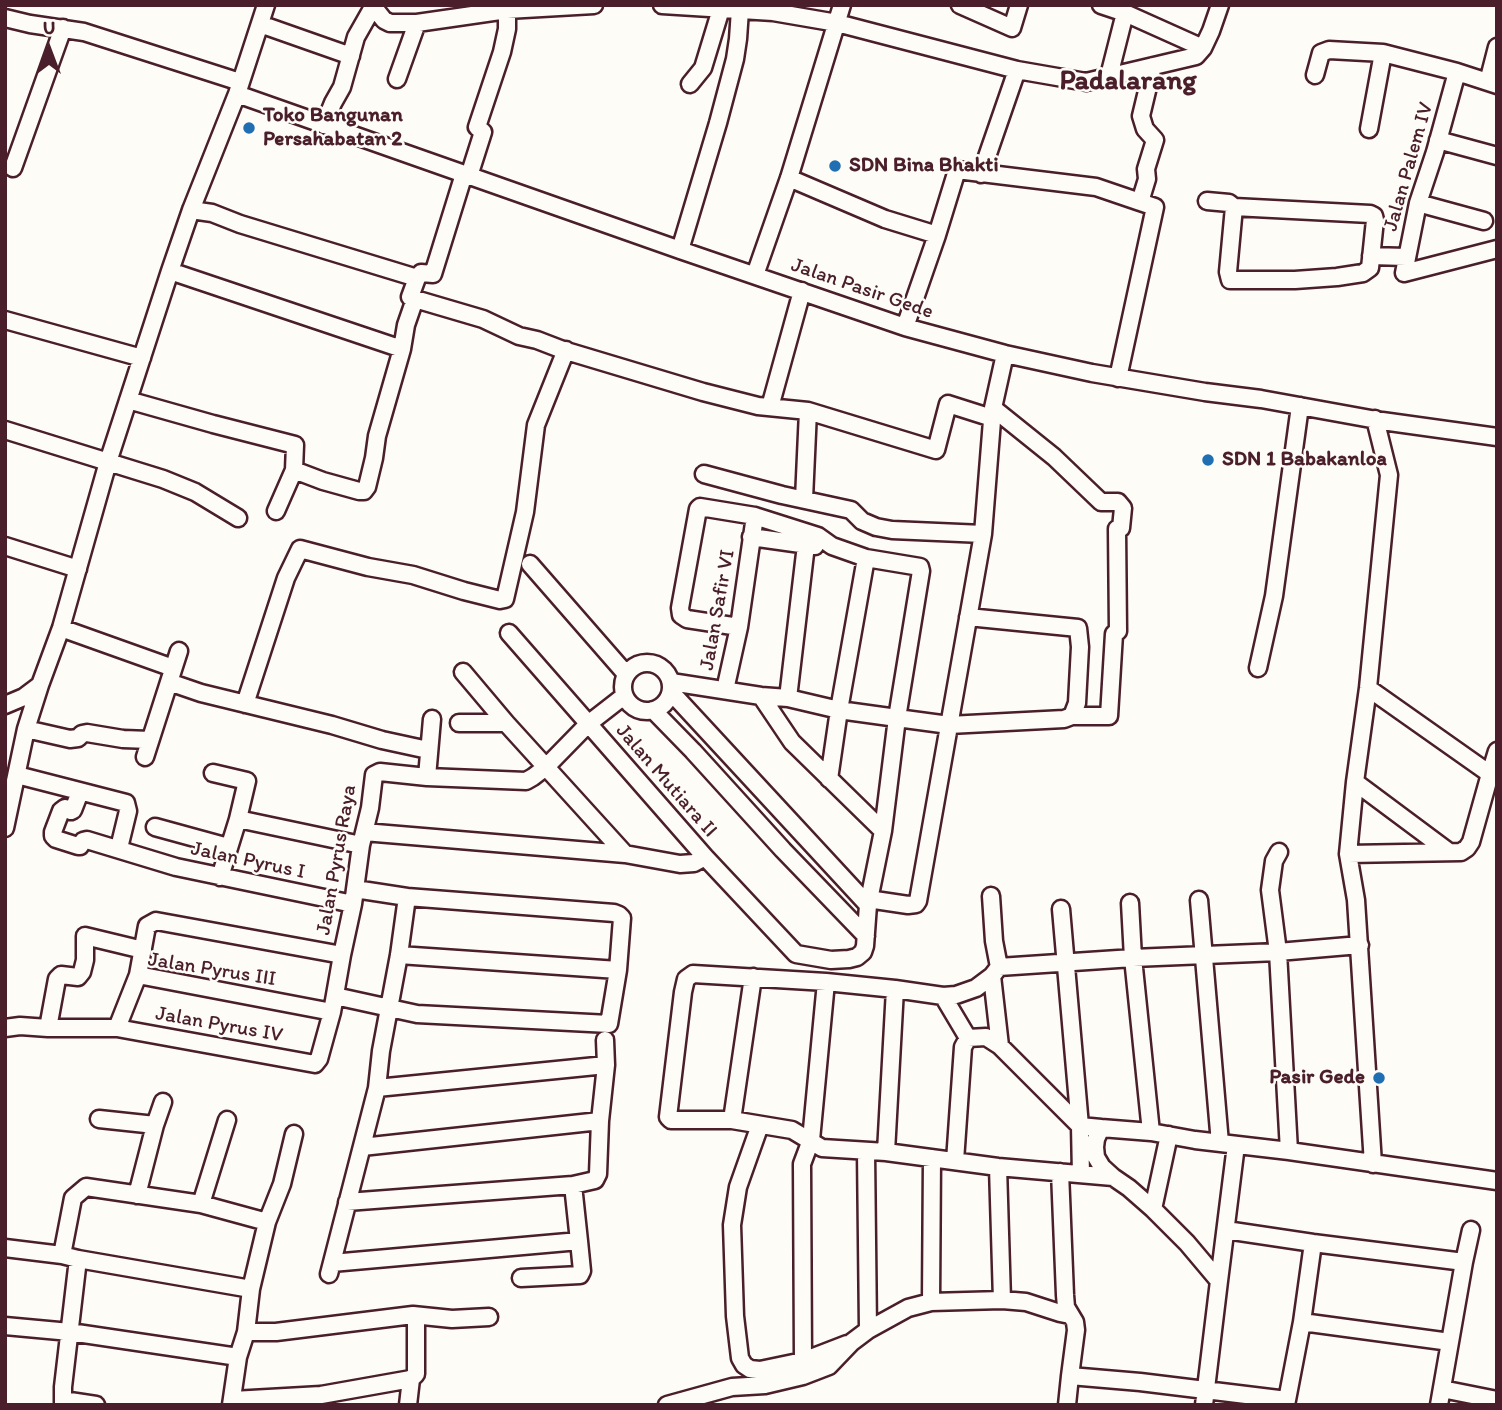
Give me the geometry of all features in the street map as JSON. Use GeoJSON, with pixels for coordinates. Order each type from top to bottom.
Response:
{"type":"FeatureCollection","features":[{"type":"Feature","properties":{"kind":"street"},"geometry":{"type":"LineString","coordinates":[[5,828],[14,766],[61,628],[108,463],[191,210],[239,88],[266,5]]}},
{"type":"Feature","properties":{"kind":"street"},"geometry":{"type":"LineString","coordinates":[[324,125],[342,88],[356,37],[373,6],[384,20],[390,23],[417,23],[507,10],[594,5]]}},
{"type":"Feature","properties":{"kind":"street"},"geometry":{"type":"LineString","coordinates":[[662,5],[773,12],[837,23],[1017,70],[1086,82],[1196,56],[1203,48],[1219,7]]}},
{"type":"Feature","properties":{"kind":"street"},"geometry":{"type":"LineString","coordinates":[[755,275],[789,178],[842,5]]}},
{"type":"Feature","properties":{"kind":"street"},"geometry":{"type":"LineString","coordinates":[[960,5],[1012,28],[1019,5]]}},
{"type":"Feature","properties":{"kind":"street"},"geometry":{"type":"LineString","coordinates":[[1101,5],[1203,48]]}},
{"type":"Feature","properties":{"kind":"street"},"geometry":{"type":"LineString","coordinates":[[690,83],[703,68],[721,9]]}},
{"type":"Feature","properties":{"kind":"street"},"geometry":{"type":"LineString","coordinates":[[507,10],[507,29],[502,52],[478,127],[483,132],[433,274],[421,273],[410,297],[483,319],[519,336],[703,392],[758,407],[808,411],[936,450],[948,404],[992,413],[1054,457],[1101,502],[1118,502],[1123,508],[1121,528],[1117,529],[1118,631],[1114,634],[1109,716],[949,724],[839,710],[788,698],[671,687]]}},
{"type":"Feature","properties":{"kind":"street"},"geometry":{"type":"LineString","coordinates":[[680,250],[735,59],[740,10]]}},
{"type":"Feature","properties":{"kind":"street"},"geometry":{"type":"LineString","coordinates":[[1109,76],[1125,13]]}},
{"type":"Feature","properties":{"kind":"street","name":"Jalan Pasir Gede"},"geometry":{"type":"LineString","coordinates":[[12,14],[30,24],[84,32],[239,88],[324,125],[905,327],[1004,354],[1118,378],[1497,437]]}},
{"type":"Feature","properties":{"kind":"street"},"geometry":{"type":"LineString","coordinates":[[397,79],[417,23]]}},
{"type":"Feature","properties":{"kind":"street"},"geometry":{"type":"LineString","coordinates":[[260,24],[351,56]]}},
{"type":"Feature","properties":{"kind":"street"},"geometry":{"type":"LineString","coordinates":[[13,168],[63,28]]}},
{"type":"Feature","properties":{"kind":"street"},"geometry":{"type":"LineString","coordinates":[[1315,75],[1321,53],[1329,50],[1383,53],[1493,83],[1497,47]]}},
{"type":"Feature","properties":{"kind":"street"},"geometry":{"type":"LineString","coordinates":[[1369,129],[1383,53]]}},
{"type":"Feature","properties":{"kind":"street"},"geometry":{"type":"LineString","coordinates":[[1140,202],[1155,139],[1145,129],[1141,116],[1153,66]]}},
{"type":"Feature","properties":{"kind":"street"},"geometry":{"type":"LineString","coordinates":[[981,174],[1017,70]]}},
{"type":"Feature","properties":{"kind":"street","name":"Jalan Palem IV"},"geometry":{"type":"LineString","coordinates":[[1405,265],[1418,203],[1457,72]]}},
{"type":"Feature","properties":{"kind":"street"},"geometry":{"type":"LineString","coordinates":[[1438,141],[1497,156]]}},
{"type":"Feature","properties":{"kind":"street"},"geometry":{"type":"LineString","coordinates":[[905,327],[957,170],[1096,187],[1155,207],[1118,378]]}},
{"type":"Feature","properties":{"kind":"street"},"geometry":{"type":"LineString","coordinates":[[789,178],[885,219],[937,235]]}},
{"type":"Feature","properties":{"kind":"street"},"geometry":{"type":"LineString","coordinates":[[1207,201],[1229,203],[1234,207],[1370,214],[1376,220],[1370,268],[1363,273],[1295,280],[1230,280],[1228,272],[1234,207]]}},
{"type":"Feature","properties":{"kind":"street"},"geometry":{"type":"LineString","coordinates":[[1418,203],[1484,221]]}},
{"type":"Feature","properties":{"kind":"street"},"geometry":{"type":"LineString","coordinates":[[191,210],[212,213],[417,278]]}},
{"type":"Feature","properties":{"kind":"street"},"geometry":{"type":"LineString","coordinates":[[1371,256],[1405,265],[1497,249]]}},
{"type":"Feature","properties":{"kind":"street"},"geometry":{"type":"LineString","coordinates":[[170,271],[402,349]]}},
{"type":"Feature","properties":{"kind":"street"},"geometry":{"type":"LineString","coordinates":[[770,407],[803,291]]}},
{"type":"Feature","properties":{"kind":"street"},"geometry":{"type":"LineString","coordinates":[[294,470],[323,481],[364,491],[367,487],[377,436],[415,299]]}},
{"type":"Feature","properties":{"kind":"street"},"geometry":{"type":"LineString","coordinates":[[5,320],[142,358]]}},
{"type":"Feature","properties":{"kind":"street"},"geometry":{"type":"LineString","coordinates":[[245,705],[286,578],[300,549],[368,567],[413,575],[500,600],[505,599],[525,512],[536,425],[566,350]]}},
{"type":"Feature","properties":{"kind":"street"},"geometry":{"type":"LineString","coordinates":[[671,687],[664,704],[653,710],[642,710],[632,706],[624,696],[623,681],[626,674],[637,665],[651,663],[664,669],[671,687],[868,902],[916,904],[983,534],[992,413],[1004,354]]}},
{"type":"Feature","properties":{"kind":"street"},"geometry":{"type":"LineString","coordinates":[[128,400],[295,445],[294,470],[276,511]]}},
{"type":"Feature","properties":{"kind":"street"},"geometry":{"type":"LineString","coordinates":[[1258,668],[1273,596],[1300,406]]}},
{"type":"Feature","properties":{"kind":"street"},"geometry":{"type":"LineString","coordinates":[[804,499],[808,411]]}},
{"type":"Feature","properties":{"kind":"street"},"geometry":{"type":"LineString","coordinates":[[1373,1164],[1360,945],[1348,854],[1389,475],[1375,419]]}},
{"type":"Feature","properties":{"kind":"street"},"geometry":{"type":"LineString","coordinates":[[5,429],[163,479],[195,492],[238,518]]}},
{"type":"Feature","properties":{"kind":"street"},"geometry":{"type":"LineString","coordinates":[[704,474],[851,510],[862,521],[876,527],[983,534]]}},
{"type":"Feature","properties":{"kind":"street"},"geometry":{"type":"LineString","coordinates":[[739,628],[687,619],[681,615],[680,608],[700,508],[755,516],[818,536],[832,546],[866,558],[921,568],[897,718],[883,831],[868,902],[866,936]]}},
{"type":"Feature","properties":{"kind":"street","name":"Jalan Safir VI"},"geometry":{"type":"LineString","coordinates":[[725,690],[739,628],[755,516]]}},
{"type":"Feature","properties":{"kind":"street"},"geometry":{"type":"LineString","coordinates":[[751,537],[832,546]]}},
{"type":"Feature","properties":{"kind":"street"},"geometry":{"type":"LineString","coordinates":[[788,698],[806,545]]}},
{"type":"Feature","properties":{"kind":"street"},"geometry":{"type":"LineString","coordinates":[[5,547],[78,569]]}},
{"type":"Feature","properties":{"kind":"street"},"geometry":{"type":"LineString","coordinates":[[829,779],[866,558]]}},
{"type":"Feature","properties":{"kind":"street"},"geometry":{"type":"LineString","coordinates":[[530,564],[626,674]]}},
{"type":"Feature","properties":{"kind":"street"},"geometry":{"type":"LineString","coordinates":[[968,617],[1078,628],[1080,647],[1077,703],[1072,716]]}},
{"type":"Feature","properties":{"kind":"street"},"geometry":{"type":"LineString","coordinates":[[61,628],[171,675],[201,694],[428,750]]}},
{"type":"Feature","properties":{"kind":"street","name":"Jalan Mutiara II"},"geometry":{"type":"LineString","coordinates":[[509,633],[705,857],[796,954],[831,960],[858,957],[863,952],[866,936]]}},
{"type":"Feature","properties":{"kind":"street"},"geometry":{"type":"LineString","coordinates":[[145,757],[179,651]]}},
{"type":"Feature","properties":{"kind":"street"},"geometry":{"type":"LineString","coordinates":[[463,672],[625,854]]}},
{"type":"Feature","properties":{"kind":"street"},"geometry":{"type":"LineString","coordinates":[[5,705],[24,697],[40,685]]}},
{"type":"Feature","properties":{"kind":"street"},"geometry":{"type":"LineString","coordinates":[[1368,688],[1490,774]]}},
{"type":"Feature","properties":{"kind":"street","name":"Jalan Pyrus Raya"},"geometry":{"type":"LineString","coordinates":[[314,1064],[319,1059],[333,1004],[376,773],[526,780],[546,766],[588,724],[624,696]]}},
{"type":"Feature","properties":{"kind":"street"},"geometry":{"type":"LineString","coordinates":[[761,696],[792,742],[883,831]]}},
{"type":"Feature","properties":{"kind":"street"},"geometry":{"type":"LineString","coordinates":[[653,710],[866,936]]}},
{"type":"Feature","properties":{"kind":"street"},"geometry":{"type":"LineString","coordinates":[[427,777],[432,719]]}},
{"type":"Feature","properties":{"kind":"street"},"geometry":{"type":"LineString","coordinates":[[459,723],[506,723]]}},
{"type":"Feature","properties":{"kind":"street"},"geometry":{"type":"LineString","coordinates":[[26,729],[70,739],[87,733],[150,740]]}},
{"type":"Feature","properties":{"kind":"street"},"geometry":{"type":"LineString","coordinates":[[1348,854],[1461,852],[1471,842],[1497,751]]}},
{"type":"Feature","properties":{"kind":"street"},"geometry":{"type":"LineString","coordinates":[[14,766],[80,792],[127,805],[119,848]]}},
{"type":"Feature","properties":{"kind":"street"},"geometry":{"type":"LineString","coordinates":[[213,773],[247,782],[220,877]]}},
{"type":"Feature","properties":{"kind":"street"},"geometry":{"type":"LineString","coordinates":[[1355,782],[1449,852]]}},
{"type":"Feature","properties":{"kind":"street","name":"Jalan Pyrus I"},"geometry":{"type":"LineString","coordinates":[[80,792],[73,810],[65,808],[61,811],[53,832],[56,839],[78,846],[87,840],[176,867],[220,877],[354,897],[407,897],[617,914],[622,918],[618,970]]}},
{"type":"Feature","properties":{"kind":"street"},"geometry":{"type":"LineString","coordinates":[[238,819],[362,839],[625,854],[680,864],[694,863],[705,857]]}},
{"type":"Feature","properties":{"kind":"street"},"geometry":{"type":"LineString","coordinates":[[155,827],[228,848]]}},
{"type":"Feature","properties":{"kind":"street"},"geometry":{"type":"LineString","coordinates":[[1279,852],[1274,861],[1270,890],[1278,952],[1289,1151]]}},
{"type":"Feature","properties":{"kind":"street"},"geometry":{"type":"LineString","coordinates":[[991,896],[1000,1046]]}},
{"type":"Feature","properties":{"kind":"street"},"geometry":{"type":"LineString","coordinates":[[407,897],[377,1088],[330,1268],[579,1241]]}},
{"type":"Feature","properties":{"kind":"street"},"geometry":{"type":"LineString","coordinates":[[1199,900],[1228,1144],[1226,1230],[1205,1397]]}},
{"type":"Feature","properties":{"kind":"street"},"geometry":{"type":"LineString","coordinates":[[1130,904],[1151,1132]]}},
{"type":"Feature","properties":{"kind":"street"},"geometry":{"type":"LineString","coordinates":[[1061,909],[1080,1126],[1080,1174]]}},
{"type":"Feature","properties":{"kind":"street"},"geometry":{"type":"LineString","coordinates":[[138,975],[147,926],[160,921],[342,955]]}},
{"type":"Feature","properties":{"kind":"street"},"geometry":{"type":"LineString","coordinates":[[48,1028],[57,979],[61,975],[79,977],[82,972],[85,936],[143,950]]}},
{"type":"Feature","properties":{"kind":"street"},"geometry":{"type":"LineString","coordinates":[[1113,1177],[998,1167],[886,1152],[822,1148],[792,1130],[732,1120],[671,1120],[667,1114],[686,979],[694,974],[753,977],[826,982],[943,996],[976,988],[995,972],[1065,962],[1278,952],[1360,945]]}},
{"type":"Feature","properties":{"kind":"street"},"geometry":{"type":"LineString","coordinates":[[399,955],[618,970]]}},
{"type":"Feature","properties":{"kind":"street","name":"Jalan Pyrus III"},"geometry":{"type":"LineString","coordinates":[[117,1028],[138,975],[333,1004],[390,1008],[417,1014],[609,1024],[618,970]]}},
{"type":"Feature","properties":{"kind":"street"},"geometry":{"type":"LineString","coordinates":[[732,1120],[753,977]]}},
{"type":"Feature","properties":{"kind":"street"},"geometry":{"type":"LineString","coordinates":[[803,1361],[802,1164],[811,1140],[826,982]]}},
{"type":"Feature","properties":{"kind":"street"},"geometry":{"type":"LineString","coordinates":[[886,1152],[895,989]]}},
{"type":"Feature","properties":{"kind":"street"},"geometry":{"type":"LineString","coordinates":[[943,996],[968,1038]]}},
{"type":"Feature","properties":{"kind":"street","name":"Jalan Pyrus IV"},"geometry":{"type":"LineString","coordinates":[[5,1028],[117,1028],[314,1064]]}},
{"type":"Feature","properties":{"kind":"street"},"geometry":{"type":"LineString","coordinates":[[968,1038],[986,1037],[1000,1046],[1080,1126],[1151,1132],[1497,1181]]}},
{"type":"Feature","properties":{"kind":"street"},"geometry":{"type":"LineString","coordinates":[[956,1161],[961,1055],[968,1038]]}},
{"type":"Feature","properties":{"kind":"street"},"geometry":{"type":"LineString","coordinates":[[347,1202],[573,1185],[593,1181],[598,1177],[606,1065],[605,1040]]}},
{"type":"Feature","properties":{"kind":"street"},"geometry":{"type":"LineString","coordinates":[[377,1088],[606,1065]]}},
{"type":"Feature","properties":{"kind":"street"},"geometry":{"type":"LineString","coordinates":[[137,1195],[163,1102]]}},
{"type":"Feature","properties":{"kind":"street"},"geometry":{"type":"LineString","coordinates":[[99,1119],[155,1125]]}},
{"type":"Feature","properties":{"kind":"street"},"geometry":{"type":"LineString","coordinates":[[201,1204],[227,1120]]}},
{"type":"Feature","properties":{"kind":"street"},"geometry":{"type":"LineString","coordinates":[[362,1147],[600,1121]]}},
{"type":"Feature","properties":{"kind":"street"},"geometry":{"type":"LineString","coordinates":[[760,1125],[738,1187],[732,1225],[735,1316],[740,1358],[750,1369],[760,1370],[803,1361],[852,1342]]}},
{"type":"Feature","properties":{"kind":"street"},"geometry":{"type":"LineString","coordinates":[[1101,1128],[1095,1147],[1096,1157],[1102,1167],[1153,1209],[1187,1242],[1219,1281]]}},
{"type":"Feature","properties":{"kind":"street"},"geometry":{"type":"LineString","coordinates":[[293,1134],[282,1184],[267,1222],[251,1289],[246,1332],[238,1357],[232,1402],[321,1395],[411,1379],[416,1374],[416,1320],[413,1315]]}},
{"type":"Feature","properties":{"kind":"street"},"geometry":{"type":"LineString","coordinates":[[1153,1209],[1169,1135]]}},
{"type":"Feature","properties":{"kind":"street"},"geometry":{"type":"LineString","coordinates":[[866,1152],[868,1330]]}},
{"type":"Feature","properties":{"kind":"street"},"geometry":{"type":"LineString","coordinates":[[932,1158],[932,1302]]}},
{"type":"Feature","properties":{"kind":"street"},"geometry":{"type":"LineString","coordinates":[[998,1167],[1002,1300]]}},
{"type":"Feature","properties":{"kind":"street"},"geometry":{"type":"LineString","coordinates":[[1060,1172],[1066,1307],[1075,1322],[1076,1330],[1067,1405]]}},
{"type":"Feature","properties":{"kind":"street"},"geometry":{"type":"LineString","coordinates":[[520,1278],[580,1275],[582,1271],[573,1185]]}},
{"type":"Feature","properties":{"kind":"street"},"geometry":{"type":"LineString","coordinates":[[96,1405],[63,1402],[70,1332],[73,1198],[86,1187],[201,1204],[267,1222]]}},
{"type":"Feature","properties":{"kind":"street"},"geometry":{"type":"LineString","coordinates":[[1226,1230],[1464,1262]]}},
{"type":"Feature","properties":{"kind":"street"},"geometry":{"type":"LineString","coordinates":[[1471,1230],[1441,1397],[1497,1400]]}},
{"type":"Feature","properties":{"kind":"street"},"geometry":{"type":"LineString","coordinates":[[1070,1376],[1140,1382],[1205,1397],[1287,1402],[1313,1243]]}},
{"type":"Feature","properties":{"kind":"street"},"geometry":{"type":"LineString","coordinates":[[5,1248],[251,1289]]}},
{"type":"Feature","properties":{"kind":"street"},"geometry":{"type":"LineString","coordinates":[[667,1405],[732,1387],[765,1385],[803,1376],[829,1366],[868,1330],[908,1308],[932,1302],[1026,1302],[1070,1315]]}},
{"type":"Feature","properties":{"kind":"street"},"geometry":{"type":"LineString","coordinates":[[246,1332],[276,1332],[413,1315],[452,1319],[489,1317]]}},
{"type":"Feature","properties":{"kind":"street"},"geometry":{"type":"LineString","coordinates":[[1302,1322],[1450,1342]]}},
{"type":"Feature","properties":{"kind":"street"},"geometry":{"type":"LineString","coordinates":[[5,1326],[70,1332],[238,1357]]}},
{"type":"Feature","properties":{"kind":"street"},"geometry":{"type":"LineString","coordinates":[[408,1405],[411,1379]]}},
{"type":"Feature","properties":{"kind":"place","name":"Toko Bangunan Persahabatan 2"},"geometry":{"type":"Point","coordinates":[249,128]}},
{"type":"Feature","properties":{"kind":"place","name":"SDN Bina Bhakti"},"geometry":{"type":"Point","coordinates":[835,166]}},
{"type":"Feature","properties":{"kind":"place","name":"SDN 1 Babakanloa"},"geometry":{"type":"Point","coordinates":[1208,460]}},
{"type":"Feature","properties":{"kind":"place","name":"Pasir Gede"},"geometry":{"type":"Point","coordinates":[1379,1078]}},
{"type":"Feature","properties":{"kind":"district","name":"Padalarang"},"geometry":{"type":"Point","coordinates":[1128,82]}}]}
